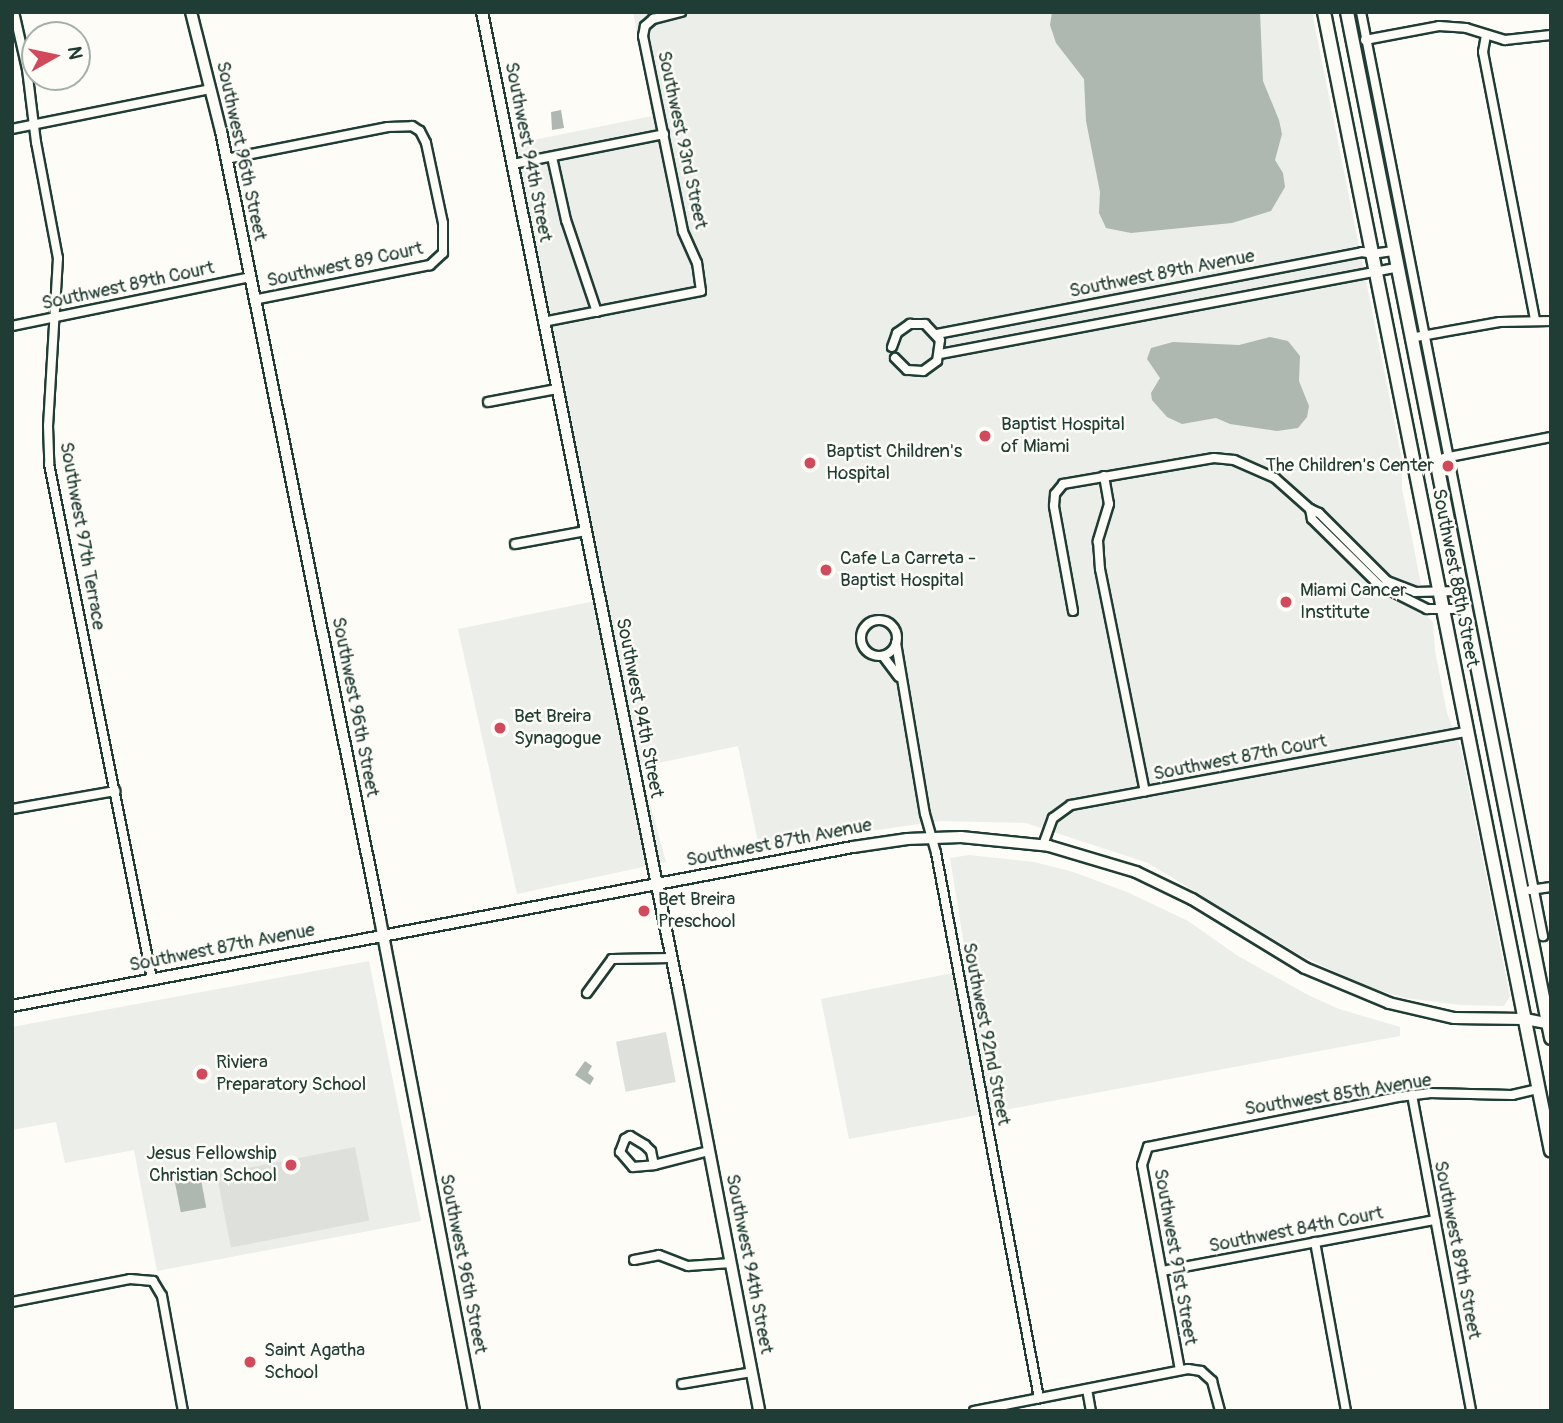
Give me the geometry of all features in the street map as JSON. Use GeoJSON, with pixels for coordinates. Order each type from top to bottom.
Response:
{"type":"FeatureCollection","features":[{"type":"Feature","properties":{"kind":"main road","name":"Southwest 88th Street"},"geometry":{"type":"LineString","coordinates":[[1324,12],[1465,732],[1551,1151]]}},
{"type":"Feature","properties":{"kind":"main road","name":"Southwest 88th Street"},"geometry":{"type":"LineString","coordinates":[[1346,12],[1520,892],[1550,1029]]}},
{"type":"Feature","properties":{"kind":"main road"},"geometry":{"type":"LineString","coordinates":[[1334,64],[1352,42]]}},
{"type":"Feature","properties":{"kind":"main road"},"geometry":{"type":"LineString","coordinates":[[1413,464],[1434,460]]}},
{"type":"Feature","properties":{"kind":"street","name":"Southwest 97th Terrace"},"geometry":{"type":"LineString","coordinates":[[14,12],[27,69],[33,124],[58,258],[53,318],[49,464],[152,979]]}},
{"type":"Feature","properties":{"kind":"street","name":"Southwest 96th Street"},"geometry":{"type":"LineString","coordinates":[[191,12],[211,89],[250,277],[383,936],[474,1411]]}},
{"type":"Feature","properties":{"kind":"street","name":"Southwest 94th Street"},"geometry":{"type":"LineString","coordinates":[[482,12],[672,958],[759,1411]]}},
{"type":"Feature","properties":{"kind":"street","name":"Southwest 93rd Street"},"geometry":{"type":"LineString","coordinates":[[597,312],[701,291],[697,263],[683,231],[643,36],[645,26],[653,19],[681,12]]}},
{"type":"Feature","properties":{"kind":"street","name":"Southwest 88th Street"},"geometry":{"type":"LineString","coordinates":[[1361,12],[1543,936]]}},
{"type":"Feature","properties":{"kind":"street"},"geometry":{"type":"LineString","coordinates":[[1352,42],[1439,26],[1466,28],[1510,40],[1551,36]]}},
{"type":"Feature","properties":{"kind":"street"},"geometry":{"type":"LineString","coordinates":[[1486,35],[1483,51],[1535,320]]}},
{"type":"Feature","properties":{"kind":"street"},"geometry":{"type":"LineString","coordinates":[[12,129],[211,89]]}},
{"type":"Feature","properties":{"kind":"street","name":"Southwest 89 Court"},"geometry":{"type":"LineString","coordinates":[[226,159],[398,126],[412,126],[420,131],[426,143],[444,230],[441,257],[425,266],[254,300]]}},
{"type":"Feature","properties":{"kind":"street"},"geometry":{"type":"LineString","coordinates":[[513,164],[664,134]]}},
{"type":"Feature","properties":{"kind":"street"},"geometry":{"type":"LineString","coordinates":[[543,322],[597,312],[566,220],[552,157]]}},
{"type":"Feature","properties":{"kind":"street","name":"Southwest 89th Avenue"},"geometry":{"type":"LineString","coordinates":[[937,334],[1362,252],[1372,254],[1393,251]]}},
{"type":"Feature","properties":{"kind":"street","name":"Southwest 89th Avenue"},"geometry":{"type":"LineString","coordinates":[[940,354],[1397,268]]}},
{"type":"Feature","properties":{"kind":"street","name":"Southwest 89th Court"},"geometry":{"type":"LineString","coordinates":[[12,326],[250,277]]}},
{"type":"Feature","properties":{"kind":"street"},"geometry":{"type":"LineString","coordinates":[[1410,338],[1491,323],[1551,321]]}},
{"type":"Feature","properties":{"kind":"street"},"geometry":{"type":"LineString","coordinates":[[892,348],[897,333],[910,324],[925,324],[937,334],[940,354],[931,368],[915,372],[900,365],[895,358]]}},
{"type":"Feature","properties":{"kind":"street"},"geometry":{"type":"LineString","coordinates":[[488,402],[557,389]]}},
{"type":"Feature","properties":{"kind":"street"},"geometry":{"type":"LineString","coordinates":[[1434,460],[1551,437]]}},
{"type":"Feature","properties":{"kind":"street"},"geometry":{"type":"LineString","coordinates":[[1073,611],[1054,500],[1063,484],[1196,459],[1234,460],[1275,478],[1310,509],[1319,513],[1387,581],[1406,590],[1439,593],[1460,591]]}},
{"type":"Feature","properties":{"kind":"street"},"geometry":{"type":"LineString","coordinates":[[1104,476],[1109,504],[1098,541],[1100,569],[1145,792]]}},
{"type":"Feature","properties":{"kind":"street"},"geometry":{"type":"LineString","coordinates":[[1310,509],[1312,519],[1371,580],[1415,604],[1442,611],[1464,609]]}},
{"type":"Feature","properties":{"kind":"street"},"geometry":{"type":"LineString","coordinates":[[515,544],[586,531]]}},
{"type":"Feature","properties":{"kind":"street"},"geometry":{"type":"LineString","coordinates":[[875,620],[887,622],[896,631],[896,643],[883,656],[871,654],[863,647],[860,636],[865,625],[875,620]]}},
{"type":"Feature","properties":{"kind":"street","name":"Southwest 92nd Street"},"geometry":{"type":"LineString","coordinates":[[896,643],[899,677],[1039,1398]]}},
{"type":"Feature","properties":{"kind":"street","name":"Southwest 92nd Street"},"geometry":{"type":"LineString","coordinates":[[883,656],[899,677]]}},
{"type":"Feature","properties":{"kind":"street","name":"Southwest 87th Court"},"geometry":{"type":"LineString","coordinates":[[1043,845],[1050,821],[1064,808],[1465,732]]}},
{"type":"Feature","properties":{"kind":"street"},"geometry":{"type":"LineString","coordinates":[[12,809],[114,790]]}},
{"type":"Feature","properties":{"kind":"street","name":"Southwest 87th Avenue"},"geometry":{"type":"LineString","coordinates":[[12,1006],[873,843],[932,837],[989,838],[1043,845],[1096,858],[1154,880],[1192,899],[1305,968],[1377,999],[1454,1018],[1525,1019],[1550,1029]]}},
{"type":"Feature","properties":{"kind":"street"},"geometry":{"type":"LineString","coordinates":[[1520,892],[1551,887]]}},
{"type":"Feature","properties":{"kind":"street"},"geometry":{"type":"LineString","coordinates":[[587,993],[612,960],[672,958]]}},
{"type":"Feature","properties":{"kind":"street"},"geometry":{"type":"LineString","coordinates":[[1525,1019],[1547,1007]]}},
{"type":"Feature","properties":{"kind":"street","name":"Southwest 85th Avenue"},"geometry":{"type":"LineString","coordinates":[[1145,1150],[1154,1144],[1412,1095],[1512,1095],[1539,1089]]}},
{"type":"Feature","properties":{"kind":"street","name":"Southwest 89th Street"},"geometry":{"type":"LineString","coordinates":[[1412,1095],[1471,1411]]}},
{"type":"Feature","properties":{"kind":"street"},"geometry":{"type":"LineString","coordinates":[[654,1165],[651,1151],[645,1145],[630,1136],[625,1139],[621,1152],[633,1167],[654,1165],[709,1151]]}},
{"type":"Feature","properties":{"kind":"street","name":"Southwest 91st Street"},"geometry":{"type":"LineString","coordinates":[[1145,1150],[1142,1165],[1180,1370]]}},
{"type":"Feature","properties":{"kind":"street","name":"Southwest 84th Court"},"geometry":{"type":"LineString","coordinates":[[1162,1271],[1435,1220]]}},
{"type":"Feature","properties":{"kind":"street"},"geometry":{"type":"LineString","coordinates":[[1315,1242],[1346,1411]]}},
{"type":"Feature","properties":{"kind":"street"},"geometry":{"type":"LineString","coordinates":[[634,1260],[659,1255],[688,1266],[731,1263]]}},
{"type":"Feature","properties":{"kind":"street"},"geometry":{"type":"LineString","coordinates":[[12,1302],[130,1279],[153,1281],[162,1296],[183,1411]]}},
{"type":"Feature","properties":{"kind":"street"},"geometry":{"type":"LineString","coordinates":[[974,1411],[1180,1370],[1201,1371],[1214,1387],[1220,1411]]}},
{"type":"Feature","properties":{"kind":"street"},"geometry":{"type":"LineString","coordinates":[[682,1384],[752,1372]]}},
{"type":"Feature","properties":{"kind":"street"},"geometry":{"type":"LineString","coordinates":[[1087,1389],[1091,1411]]}},
{"type":"Feature","properties":{"kind":"shaded area","name":"Baptist Hospital of Miami"},"geometry":{"type":"Polygon","coordinates":[[[633,12],[1312,12],[1402,460],[1402,489],[1427,616],[1433,622],[1435,650],[1447,713],[1461,749],[1510,996],[1504,1006],[1461,1005],[1405,998],[1365,986],[1300,955],[1148,863],[1026,823],[940,821],[759,847],[738,746],[640,767],[666,862],[517,894],[458,629],[605,599],[514,144],[652,116],[633,12]]]}},
{"type":"Feature","properties":{"kind":"shaded area"},"geometry":{"type":"Polygon","coordinates":[[[1052,12],[1260,12],[1263,81],[1282,134],[1275,160],[1283,173],[1285,187],[1271,211],[1232,223],[1131,233],[1106,228],[1099,213],[1100,192],[1086,121],[1084,79],[1056,43],[1050,25],[1052,12]]]}},
{"type":"Feature","properties":{"kind":"shaded area"},"geometry":{"type":"Polygon","coordinates":[[[561,110],[564,128],[552,130],[551,112],[561,110]]]}},
{"type":"Feature","properties":{"kind":"shaded area"},"geometry":{"type":"Polygon","coordinates":[[[1270,337],[1288,341],[1300,356],[1299,381],[1309,406],[1307,417],[1298,428],[1277,431],[1230,424],[1216,418],[1182,424],[1167,417],[1152,400],[1151,393],[1160,378],[1147,359],[1151,348],[1173,342],[1239,345],[1270,337]]]}},
{"type":"Feature","properties":{"kind":"shaded area"},"geometry":{"type":"Polygon","coordinates":[[[969,855],[1034,862],[1073,872],[1127,892],[1188,921],[1238,956],[1308,995],[1339,1009],[1400,1027],[1400,1036],[849,1139],[821,999],[968,970],[950,858],[969,855]]]}},
{"type":"Feature","properties":{"kind":"shaded area","name":"Riviera Preparatory School"},"geometry":{"type":"Polygon","coordinates":[[[369,961],[421,1221],[157,1271],[134,1150],[65,1163],[56,1122],[12,1130],[12,1027],[369,961]]]}},
{"type":"Feature","properties":{"kind":"shaded area"},"geometry":{"type":"Polygon","coordinates":[[[666,1032],[676,1082],[626,1092],[616,1042],[666,1032]]]}},
{"type":"Feature","properties":{"kind":"shaded area"},"geometry":{"type":"Polygon","coordinates":[[[585,1061],[592,1066],[588,1073],[594,1078],[590,1085],[575,1075],[585,1061]]]}},
{"type":"Feature","properties":{"kind":"shaded area"},"geometry":{"type":"Polygon","coordinates":[[[355,1147],[369,1221],[231,1248],[217,1174],[355,1147]]]}},
{"type":"Feature","properties":{"kind":"shaded area"},"geometry":{"type":"Polygon","coordinates":[[[200,1175],[206,1207],[181,1212],[174,1180],[200,1175]]]}},
{"type":"Feature","properties":{"kind":"place","name":"Baptist Hospital of Miami"},"geometry":{"type":"Point","coordinates":[985,436]}},
{"type":"Feature","properties":{"kind":"place","name":"Baptist Children's Hospital"},"geometry":{"type":"Point","coordinates":[810,463]}},
{"type":"Feature","properties":{"kind":"place","name":"The Children's Center"},"geometry":{"type":"Point","coordinates":[1448,466]}},
{"type":"Feature","properties":{"kind":"place","name":"Cafe La Carreta - Baptist Hospital"},"geometry":{"type":"Point","coordinates":[826,570]}},
{"type":"Feature","properties":{"kind":"place","name":"Miami Cancer Institute"},"geometry":{"type":"Point","coordinates":[1286,602]}},
{"type":"Feature","properties":{"kind":"place","name":"Bet Breira Synagogue"},"geometry":{"type":"Point","coordinates":[500,728]}},
{"type":"Feature","properties":{"kind":"place","name":"Bet Breira Preschool"},"geometry":{"type":"Point","coordinates":[644,911]}},
{"type":"Feature","properties":{"kind":"place","name":"Riviera Preparatory School"},"geometry":{"type":"Point","coordinates":[202,1074]}},
{"type":"Feature","properties":{"kind":"place","name":"Jesus Fellowship Christian School"},"geometry":{"type":"Point","coordinates":[291,1165]}},
{"type":"Feature","properties":{"kind":"place","name":"Saint Agatha School"},"geometry":{"type":"Point","coordinates":[250,1362]}}]}
